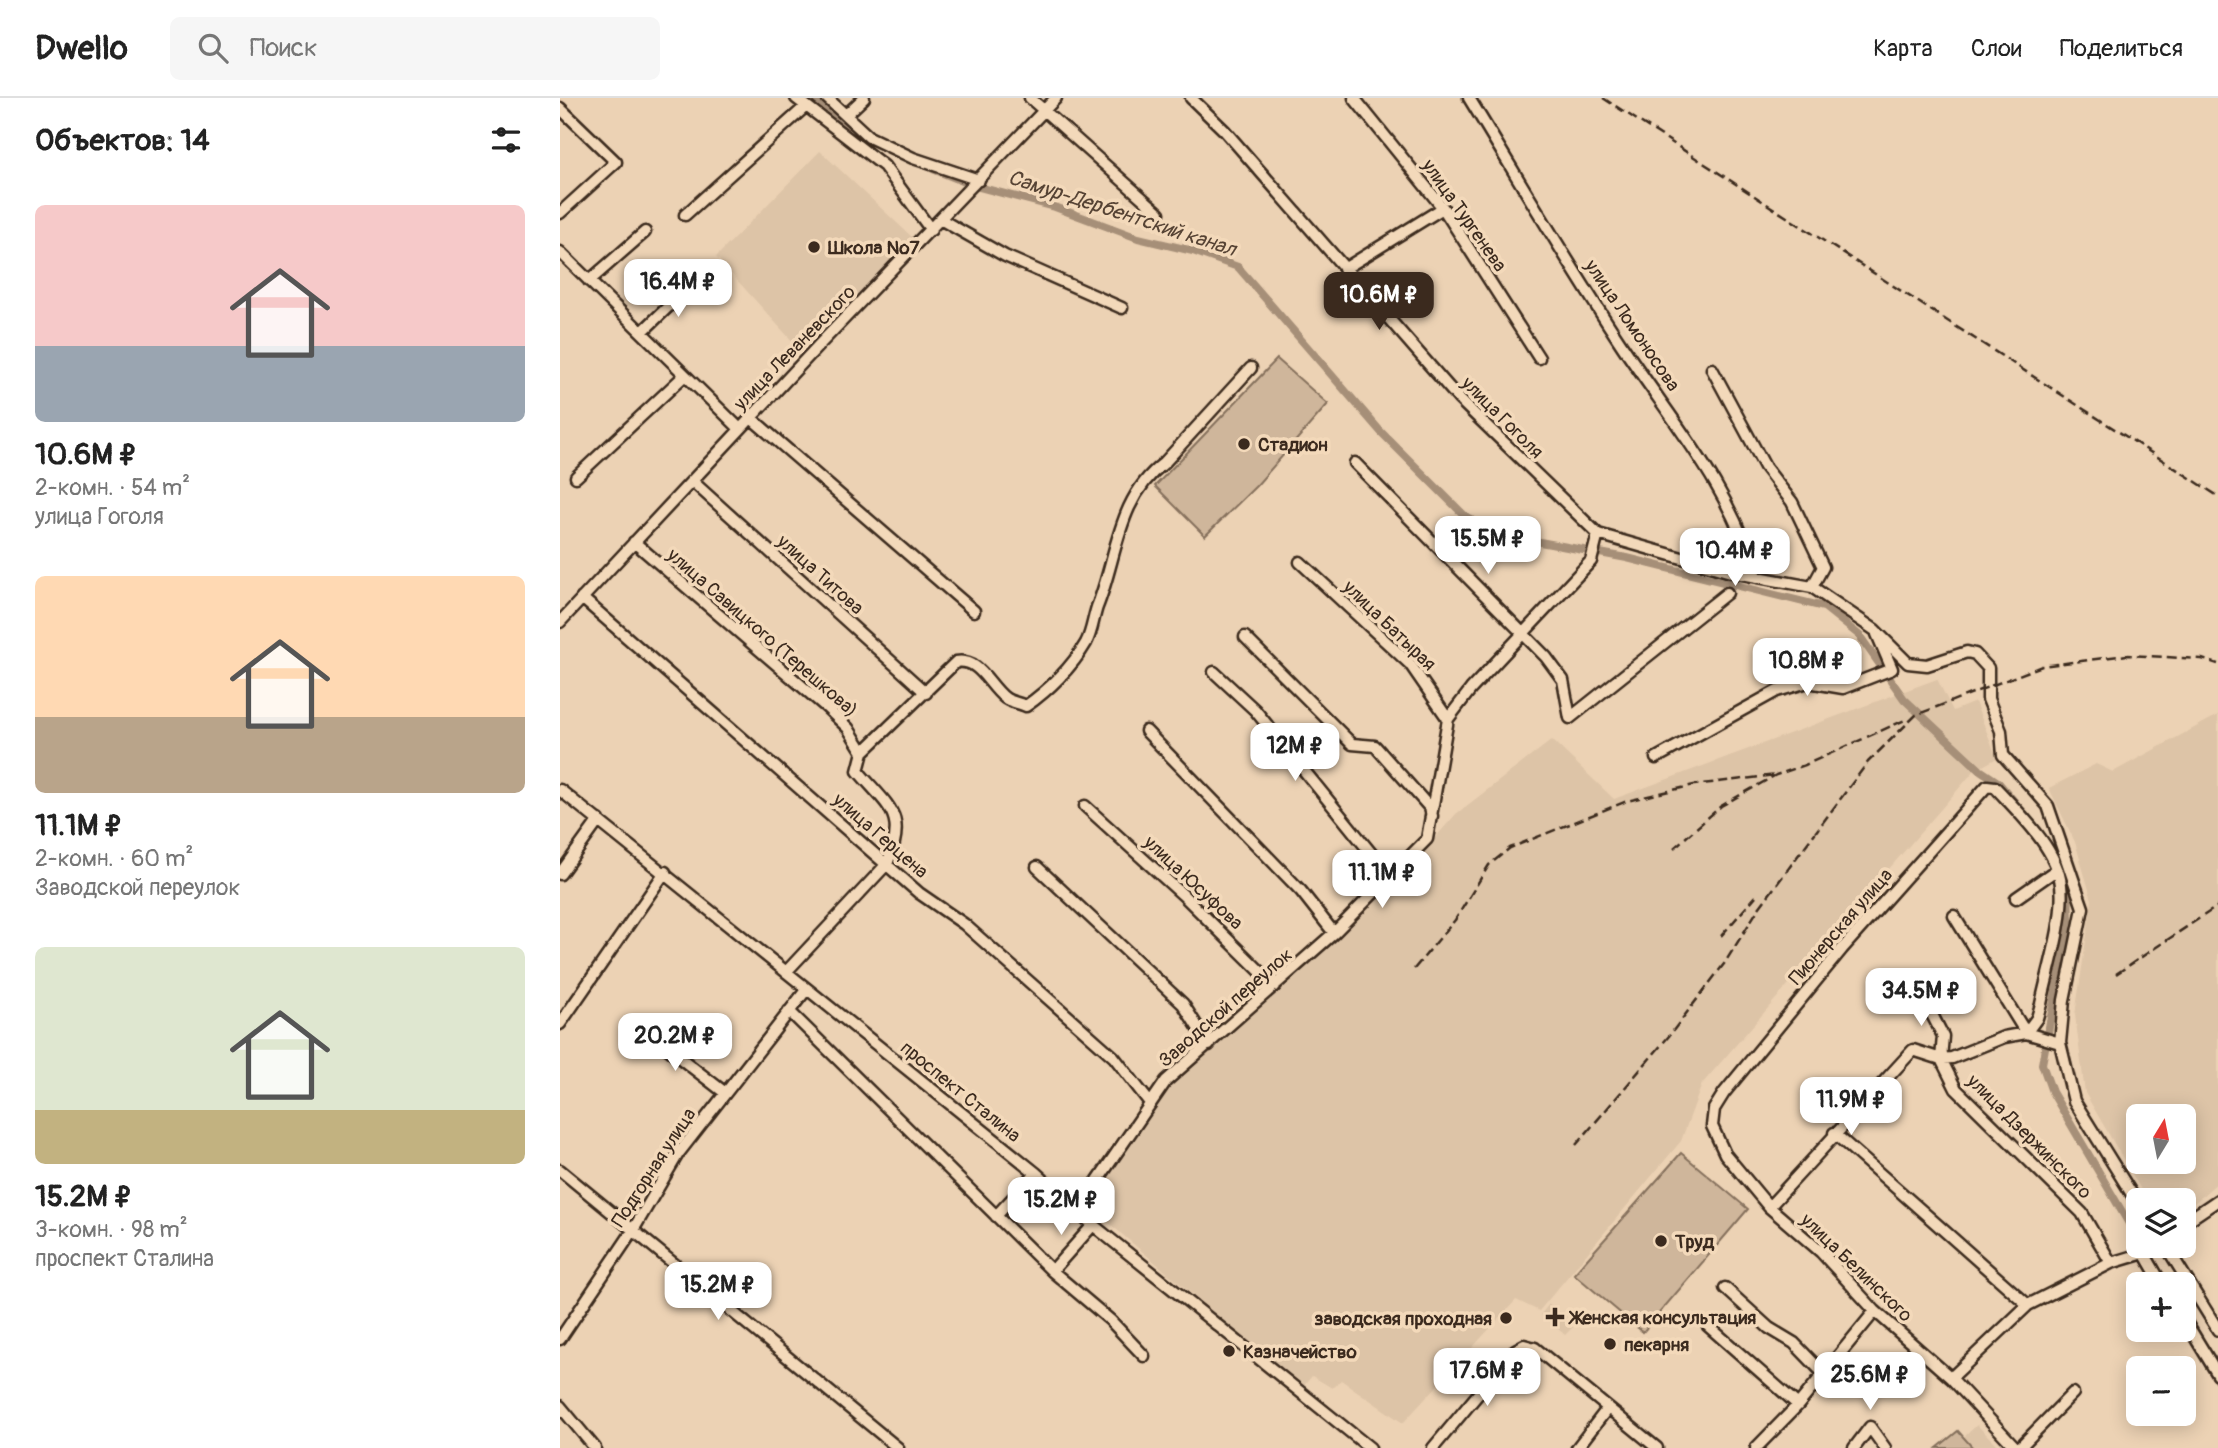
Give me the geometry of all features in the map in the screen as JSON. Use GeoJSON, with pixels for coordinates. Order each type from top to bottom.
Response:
{"type":"FeatureCollection","features":[{"type":"Feature","properties":{"kind":"street"},"geometry":{"type":"LineString","coordinates":[[796,98],[884,166],[931,230]]}},
{"type":"Feature","properties":{"kind":"street"},"geometry":{"type":"LineString","coordinates":[[828,98],[869,136],[976,184]]}},
{"type":"Feature","properties":{"kind":"street"},"geometry":{"type":"LineString","coordinates":[[847,114],[864,98]]}},
{"type":"Feature","properties":{"kind":"street"},"geometry":{"type":"LineString","coordinates":[[1030,98],[1159,213]]}},
{"type":"Feature","properties":{"kind":"street","name":"улица Леваневского"},"geometry":{"type":"LineString","coordinates":[[560,622],[1056,98]]}},
{"type":"Feature","properties":{"kind":"street","name":"улица Гоголя"},"geometry":{"type":"LineString","coordinates":[[1191,98],[1225,131],[1459,399],[1597,538],[1812,587],[1875,630],[1908,663],[1927,665],[1967,652],[1975,654],[1988,668],[1988,699],[2001,731],[2003,755],[2048,806],[2083,908],[2055,1042]]}},
{"type":"Feature","properties":{"kind":"street","name":"улица Тургенева"},"geometry":{"type":"LineString","coordinates":[[1354,98],[1443,208],[1539,358]]}},
{"type":"Feature","properties":{"kind":"street","name":"улица Ломоносова"},"geometry":{"type":"LineString","coordinates":[[1469,98],[1624,348],[1715,481],[1747,545],[1756,576]]}},
{"type":"Feature","properties":{"kind":"street"},"geometry":{"type":"LineString","coordinates":[[685,215],[805,107]]}},
{"type":"Feature","properties":{"kind":"street"},"geometry":{"type":"LineString","coordinates":[[560,108],[616,162],[560,214]]}},
{"type":"Feature","properties":{"kind":"street"},"geometry":{"type":"LineString","coordinates":[[1344,269],[1443,208]]}},
{"type":"Feature","properties":{"kind":"street"},"geometry":{"type":"LineString","coordinates":[[940,219],[1005,256],[1122,308]]}},
{"type":"Feature","properties":{"kind":"street"},"geometry":{"type":"LineString","coordinates":[[589,281],[645,232]]}},
{"type":"Feature","properties":{"kind":"street"},"geometry":{"type":"LineString","coordinates":[[560,252],[740,429]]}},
{"type":"Feature","properties":{"kind":"street"},"geometry":{"type":"LineString","coordinates":[[642,332],[669,306],[682,283]]}},
{"type":"Feature","properties":{"kind":"street"},"geometry":{"type":"LineString","coordinates":[[786,972],[887,864],[896,842],[898,823],[858,771],[863,752],[956,662],[965,660],[975,665],[1006,699],[1026,706],[1046,692],[1086,642],[1104,593],[1115,540],[1133,498],[1151,472],[1164,463],[1251,368]]}},
{"type":"Feature","properties":{"kind":"street"},"geometry":{"type":"LineString","coordinates":[[1712,369],[1765,467],[1792,502],[1810,536],[1823,567],[1812,587]]}},
{"type":"Feature","properties":{"kind":"street"},"geometry":{"type":"LineString","coordinates":[[576,477],[685,375]]}},
{"type":"Feature","properties":{"kind":"street"},"geometry":{"type":"LineString","coordinates":[[751,418],[974,611]]}},
{"type":"Feature","properties":{"kind":"street"},"geometry":{"type":"LineString","coordinates":[[1355,463],[1522,633],[1563,680],[1570,718],[1727,593]]}},
{"type":"Feature","properties":{"kind":"street","name":"улица Титова"},"geometry":{"type":"LineString","coordinates":[[692,481],[926,693]]}},
{"type":"Feature","properties":{"kind":"street"},"geometry":{"type":"LineString","coordinates":[[1448,719],[1522,633],[1566,590],[1593,557],[1597,538]]}},
{"type":"Feature","properties":{"kind":"street","name":"улица Савицкого (Терешкова)"},"geometry":{"type":"LineString","coordinates":[[634,542],[826,707],[848,728],[863,752]]}},
{"type":"Feature","properties":{"kind":"street","name":"улица Батырая"},"geometry":{"type":"LineString","coordinates":[[1300,562],[1410,664],[1448,719]]}},
{"type":"Feature","properties":{"kind":"street","name":"улица Герцена"},"geometry":{"type":"LineString","coordinates":[[582,598],[919,893],[964,924],[1114,1057],[1150,1103]]}},
{"type":"Feature","properties":{"kind":"street"},"geometry":{"type":"LineString","coordinates":[[1656,758],[1777,691],[1808,682],[1843,688],[1892,669],[1875,630]]}},
{"type":"Feature","properties":{"kind":"street"},"geometry":{"type":"LineString","coordinates":[[1245,637],[1352,744],[1375,746],[1430,808],[1432,817]]}},
{"type":"Feature","properties":{"kind":"street"},"geometry":{"type":"LineString","coordinates":[[1214,672],[1255,710],[1392,879]]}},
{"type":"Feature","properties":{"kind":"street","name":"Заводской переулок"},"geometry":{"type":"LineString","coordinates":[[1078,1209],[1166,1081],[1334,933],[1392,879],[1427,839],[1448,719]]}},
{"type":"Feature","properties":{"kind":"street"},"geometry":{"type":"LineString","coordinates":[[1146,731],[1301,891],[1334,933]]}},
{"type":"Feature","properties":{"kind":"street","name":"Пионерская улица"},"geometry":{"type":"LineString","coordinates":[[1724,1093],[1842,949],[1987,786],[1995,787],[2035,833],[2056,870]]}},
{"type":"Feature","properties":{"kind":"street","name":"проспект Сталина"},"geometry":{"type":"LineString","coordinates":[[560,790],[1036,1173],[1093,1225],[1370,1448]]}},
{"type":"Feature","properties":{"kind":"street","name":"улица Юсуфова"},"geometry":{"type":"LineString","coordinates":[[1086,806],[1183,895],[1275,986]]}},
{"type":"Feature","properties":{"kind":"street"},"geometry":{"type":"LineString","coordinates":[[560,874],[599,820]]}},
{"type":"Feature","properties":{"kind":"street"},"geometry":{"type":"LineString","coordinates":[[1037,867],[1183,1004],[1209,1045]]}},
{"type":"Feature","properties":{"kind":"street"},"geometry":{"type":"LineString","coordinates":[[2016,898],[2056,870],[2061,885],[2054,939],[2031,1035]]}},
{"type":"Feature","properties":{"kind":"street"},"geometry":{"type":"LineString","coordinates":[[560,1024],[664,872]]}},
{"type":"Feature","properties":{"kind":"street"},"geometry":{"type":"LineString","coordinates":[[1954,916],[2031,1035]]}},
{"type":"Feature","properties":{"kind":"street","name":"Подгорная улица"},"geometry":{"type":"LineString","coordinates":[[560,1339],[632,1232],[678,1154],[724,1091],[806,990],[810,993]]}},
{"type":"Feature","properties":{"kind":"street","name":"улица Дзержинского"},"geometry":{"type":"LineString","coordinates":[[1921,993],[1943,1036],[1941,1059],[1956,1089],[2082,1213],[2111,1264]]}},
{"type":"Feature","properties":{"kind":"street"},"geometry":{"type":"LineString","coordinates":[[789,1011],[1052,1271],[1110,1320],[1144,1356]]}},
{"type":"Feature","properties":{"kind":"street"},"geometry":{"type":"LineString","coordinates":[[644,1030],[724,1091]]}},
{"type":"Feature","properties":{"kind":"street"},"geometry":{"type":"LineString","coordinates":[[1769,1207],[1913,1049],[1941,1059],[1952,1058],[2004,1037],[2031,1035],[2055,1042],[2074,1101],[2128,1188]]}},
{"type":"Feature","properties":{"kind":"street","name":"улица Белинского"},"geometry":{"type":"LineString","coordinates":[[1724,1093],[1714,1108],[1712,1126],[1726,1154],[1769,1207],[1821,1252],[1875,1311],[1951,1378],[2017,1448],[2073,1393]]}},
{"type":"Feature","properties":{"kind":"street"},"geometry":{"type":"LineString","coordinates":[[1834,1133],[2028,1306]]}},
{"type":"Feature","properties":{"kind":"street"},"geometry":{"type":"LineString","coordinates":[[560,1170],[632,1232],[898,1448]]}},
{"type":"Feature","properties":{"kind":"street"},"geometry":{"type":"LineString","coordinates":[[996,1216],[1036,1173]]}},
{"type":"Feature","properties":{"kind":"street"},"geometry":{"type":"LineString","coordinates":[[2196,1215],[2218,1200]]}},
{"type":"Feature","properties":{"kind":"street"},"geometry":{"type":"LineString","coordinates":[[1052,1271],[1093,1225]]}},
{"type":"Feature","properties":{"kind":"street"},"geometry":{"type":"LineString","coordinates":[[1951,1378],[2028,1306],[2111,1264],[2144,1253],[2154,1272]]}},
{"type":"Feature","properties":{"kind":"street"},"geometry":{"type":"LineString","coordinates":[[2174,1258],[2218,1329]]}},
{"type":"Feature","properties":{"kind":"street"},"geometry":{"type":"LineString","coordinates":[[1725,1287],[1769,1328],[1794,1343],[1824,1374]]}},
{"type":"Feature","properties":{"kind":"street"},"geometry":{"type":"LineString","coordinates":[[1756,1448],[1798,1405],[1875,1311]]}},
{"type":"Feature","properties":{"kind":"street"},"geometry":{"type":"LineString","coordinates":[[1707,1325],[1798,1405]]}},
{"type":"Feature","properties":{"kind":"street"},"geometry":{"type":"LineString","coordinates":[[2196,1339],[2218,1375]]}},
{"type":"Feature","properties":{"kind":"street"},"geometry":{"type":"LineString","coordinates":[[1433,1448],[1515,1350],[1524,1345],[1535,1348],[1657,1448]]}},
{"type":"Feature","properties":{"kind":"street"},"geometry":{"type":"LineString","coordinates":[[560,1406],[595,1448]]}},
{"type":"Feature","properties":{"kind":"street"},"geometry":{"type":"LineString","coordinates":[[1577,1448],[1607,1409]]}},
{"type":"Feature","properties":{"kind":"street"},"geometry":{"type":"LineString","coordinates":[[1854,1448],[1870,1427],[1885,1448]]}},
{"type":"Feature","properties":{"kind":"shaded area","name":"Школа №7"},"geometry":{"type":"Polygon","coordinates":[[[820,151],[912,237],[804,354],[716,257],[820,151]]]}},
{"type":"Feature","properties":{"kind":"shaded area","name":"Стадион"},"geometry":{"type":"Polygon","coordinates":[[[1277,359],[1328,404],[1257,485],[1205,536],[1155,486],[1277,359]]]}},
{"type":"Feature","properties":{"kind":"shaded area"},"geometry":{"type":"Polygon","coordinates":[[[1937,679],[1953,711],[1975,702],[1997,758],[1974,771],[1702,1084],[1681,1141],[1539,1311],[1516,1300],[1403,1423],[1341,1380],[1332,1388],[1312,1376],[1302,1388],[1089,1206],[1164,1088],[1396,882],[1456,814],[1552,740],[1614,799],[1937,679]]]}},
{"type":"Feature","properties":{"kind":"shaded area"},"geometry":{"type":"Polygon","coordinates":[[[2218,715],[2218,1182],[2196,1201],[2196,1188],[2140,1188],[2132,1174],[2196,1174],[2196,1104],[2126,1104],[2126,1164],[2085,1093],[2075,1015],[2092,900],[2075,842],[2049,788],[2096,764],[2113,772],[2218,715]]]}},
{"type":"Feature","properties":{"kind":"shaded area","name":"Труд"},"geometry":{"type":"Polygon","coordinates":[[[1681,1153],[1748,1209],[1643,1332],[1574,1274],[1681,1153]]]}},
{"type":"Feature","properties":{"kind":"shaded area","name":"Женская консультация"},"geometry":{"type":"Polygon","coordinates":[[[1549,1304],[1574,1326],[1565,1335],[1541,1314],[1549,1304]]]}},
{"type":"Feature","properties":{"kind":"shaded area"},"geometry":{"type":"Polygon","coordinates":[[[1977,1425],[2000,1448],[1973,1448],[1964,1437],[1977,1425]]]}},
{"type":"Feature","properties":{"kind":"shaded area"},"geometry":{"type":"Polygon","coordinates":[[[1958,1431],[1973,1448],[1937,1448],[1958,1431]]]}},
{"type":"Feature","properties":{"kind":"waterway","name":"Самур-Дербентский канал"},"geometry":{"type":"LineString","coordinates":[[815,98],[851,126]]}},
{"type":"Feature","properties":{"kind":"waterway","name":"Самур-Дербентский канал"},"geometry":{"type":"LineString","coordinates":[[933,169],[975,186],[1055,207],[1138,238],[1193,251],[1238,267],[1381,432],[1464,515],[1491,533],[1627,558],[1824,607],[1859,635],[1904,699],[1980,770],[1998,782],[2014,801]]}},
{"type":"Feature","properties":{"kind":"waterway","name":"Самур-Дербентский канал"},"geometry":{"type":"LineString","coordinates":[[2060,869],[2068,887],[2069,921],[2042,1064],[2052,1092],[2126,1218]]}},
{"type":"Feature","properties":{"kind":"railway"},"geometry":{"type":"LineString","coordinates":[[1603,98],[2218,496]]}},
{"type":"Feature","properties":{"kind":"railway"},"geometry":{"type":"LineString","coordinates":[[1576,1145],[1669,1036],[1724,964],[1759,908],[1868,762],[1916,715],[2042,666],[2127,655],[2202,659],[2218,664]]}},
{"type":"Feature","properties":{"kind":"railway"},"geometry":{"type":"LineString","coordinates":[[1674,848],[1721,806],[1776,775],[1805,765],[1907,719]]}},
{"type":"Feature","properties":{"kind":"railway"},"geometry":{"type":"LineString","coordinates":[[1414,969],[1455,920],[1489,865],[1510,848],[1627,801],[1694,785],[1776,775]]}},
{"type":"Feature","properties":{"kind":"railway"},"geometry":{"type":"LineString","coordinates":[[1721,936],[1756,896]]}},
{"type":"Feature","properties":{"kind":"railway"},"geometry":{"type":"LineString","coordinates":[[2116,974],[2218,906]]}},
{"type":"Feature","properties":{"kind":"place","name":"Школа №7"},"geometry":{"type":"Point","coordinates":[814,247]}},
{"type":"Feature","properties":{"kind":"place","name":"Стадион"},"geometry":{"type":"Point","coordinates":[1244,444]}},
{"type":"Feature","properties":{"kind":"place","name":"Труд"},"geometry":{"type":"Point","coordinates":[1661,1241]}},
{"type":"Feature","properties":{"kind":"place","name":"Женская консультация"},"geometry":{"type":"Point","coordinates":[1555,1317]}},
{"type":"Feature","properties":{"kind":"place","name":"заводская проходная"},"geometry":{"type":"Point","coordinates":[1506,1318]}},
{"type":"Feature","properties":{"kind":"place","name":"пекарня"},"geometry":{"type":"Point","coordinates":[1610,1344]}},
{"type":"Feature","properties":{"kind":"place","name":"Казначейство"},"geometry":{"type":"Point","coordinates":[1229,1351]}}]}
